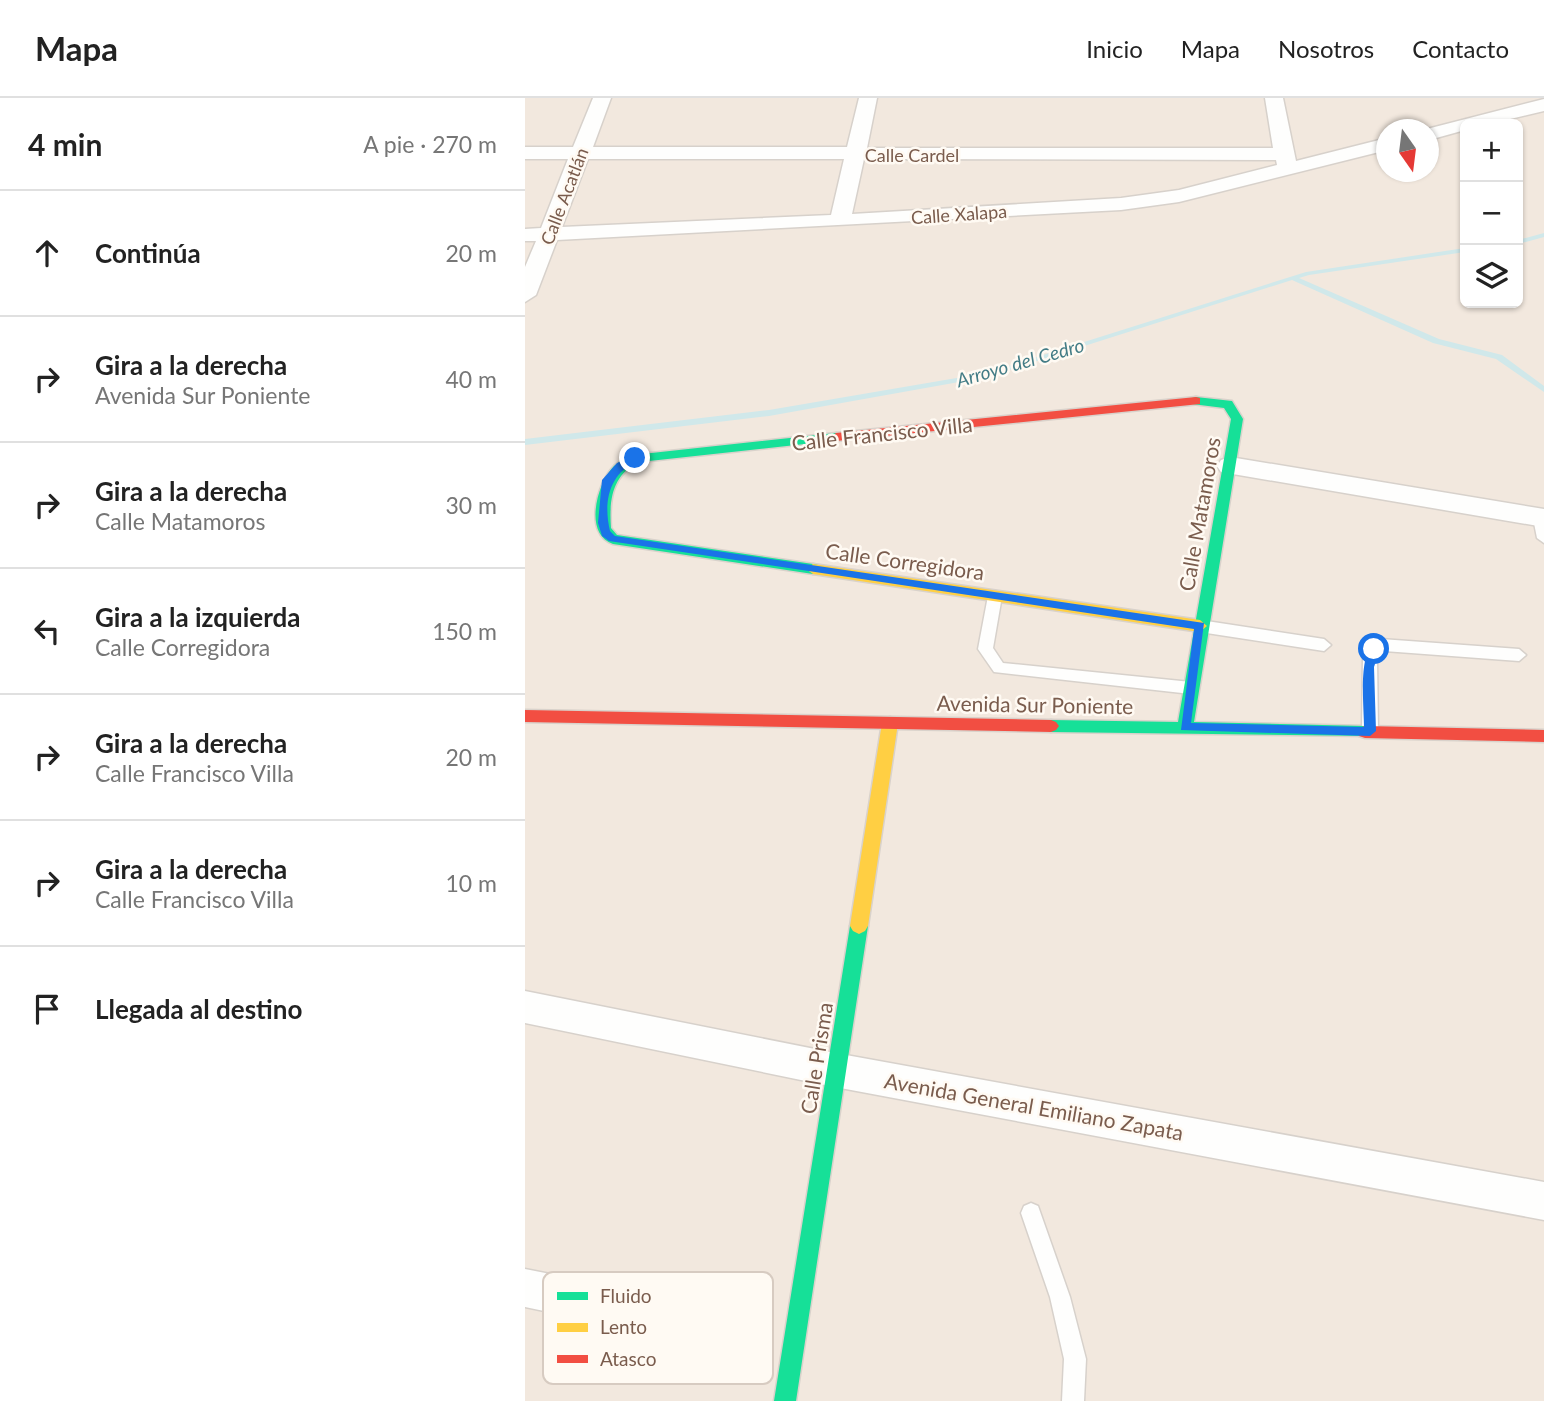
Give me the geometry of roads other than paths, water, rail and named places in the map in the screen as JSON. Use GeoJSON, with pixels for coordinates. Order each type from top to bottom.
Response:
{"type":"FeatureCollection","features":[{"type":"Feature","properties":{"kind":"street","name":"Calle Acatlán"},"geometry":{"type":"LineString","coordinates":[[525,295],[602,98]]}},
{"type":"Feature","properties":{"kind":"street"},"geometry":{"type":"LineString","coordinates":[[840,221],[868,98]]}},
{"type":"Feature","properties":{"kind":"street"},"geometry":{"type":"LineString","coordinates":[[1274,98],[1286,162]]}},
{"type":"Feature","properties":{"kind":"street"},"geometry":{"type":"LineString","coordinates":[[1486,119],[1544,104]]}},
{"type":"Feature","properties":{"kind":"street"},"geometry":{"type":"LineString","coordinates":[[1439,131],[1460,126]]}},
{"type":"Feature","properties":{"kind":"street","name":"Calle Xalapa"},"geometry":{"type":"LineString","coordinates":[[525,235],[840,221],[1121,204],[1179,196],[1286,162],[1376,146]]}},
{"type":"Feature","properties":{"kind":"street","name":"Calle Cardel"},"geometry":{"type":"LineString","coordinates":[[525,153],[1286,162]]}},
{"type":"Feature","properties":{"kind":"street","name":"Calle Matamoros"},"geometry":{"type":"LineString","coordinates":[[1185,727],[1237,419],[1233,409],[1218,400]]}},
{"type":"Feature","properties":{"kind":"street","name":"Calle Francisco Villa"},"geometry":{"type":"LineString","coordinates":[[605,533],[603,523],[607,480],[620,465],[635,458],[1218,400]]}},
{"type":"Feature","properties":{"kind":"street"},"geometry":{"type":"LineString","coordinates":[[1230,466],[1543,525]]}},
{"type":"Feature","properties":{"kind":"street","name":"Calle Corregidora"},"geometry":{"type":"LineString","coordinates":[[605,533],[625,542],[1200,626]]}},
{"type":"Feature","properties":{"kind":"street","name":"Avenida Sur Poniente"},"geometry":{"type":"LineString","coordinates":[[525,716],[1544,736]]}},
{"type":"Feature","properties":{"kind":"street","name":"Calle Prisma"},"geometry":{"type":"LineString","coordinates":[[785,1401],[890,723]]}},
{"type":"Feature","properties":{"kind":"street","name":"Avenida General Emiliano Zapata"},"geometry":{"type":"LineString","coordinates":[[525,1007],[835,1070],[1544,1201]]}},
{"type":"Feature","properties":{"kind":"street"},"geometry":{"type":"LineString","coordinates":[[525,1288],[543,1292]]}},
{"type":"Feature","properties":{"kind":"lane"},"geometry":{"type":"LineString","coordinates":[[995,596],[985,649],[999,668],[1191,688]]}},
{"type":"Feature","properties":{"kind":"lane"},"geometry":{"type":"LineString","coordinates":[[1200,626],[1324,645]]}},
{"type":"Feature","properties":{"kind":"lane"},"geometry":{"type":"LineString","coordinates":[[1370,731],[1370,656],[1381,645],[1519,655]]}},
{"type":"Feature","properties":{"kind":"lane"},"geometry":{"type":"LineString","coordinates":[[1031,1213],[1060,1297],[1075,1359],[1073,1401]]}},
{"type":"Feature","properties":{"kind":"waterway","name":"Arroyo del Cedro"},"geometry":{"type":"LineString","coordinates":[[1523,241],[1544,235]]}},
{"type":"Feature","properties":{"kind":"waterway","name":"Arroyo del Cedro"},"geometry":{"type":"LineString","coordinates":[[1292,278],[1308,273],[1460,251]]}},
{"type":"Feature","properties":{"kind":"waterway","name":"Arroyo del Cedro"},"geometry":{"type":"LineString","coordinates":[[525,442],[769,413],[987,375],[1292,278]]}},
{"type":"Feature","properties":{"kind":"waterway"},"geometry":{"type":"LineString","coordinates":[[1292,278],[1436,341],[1499,357],[1544,390]]}}]}
